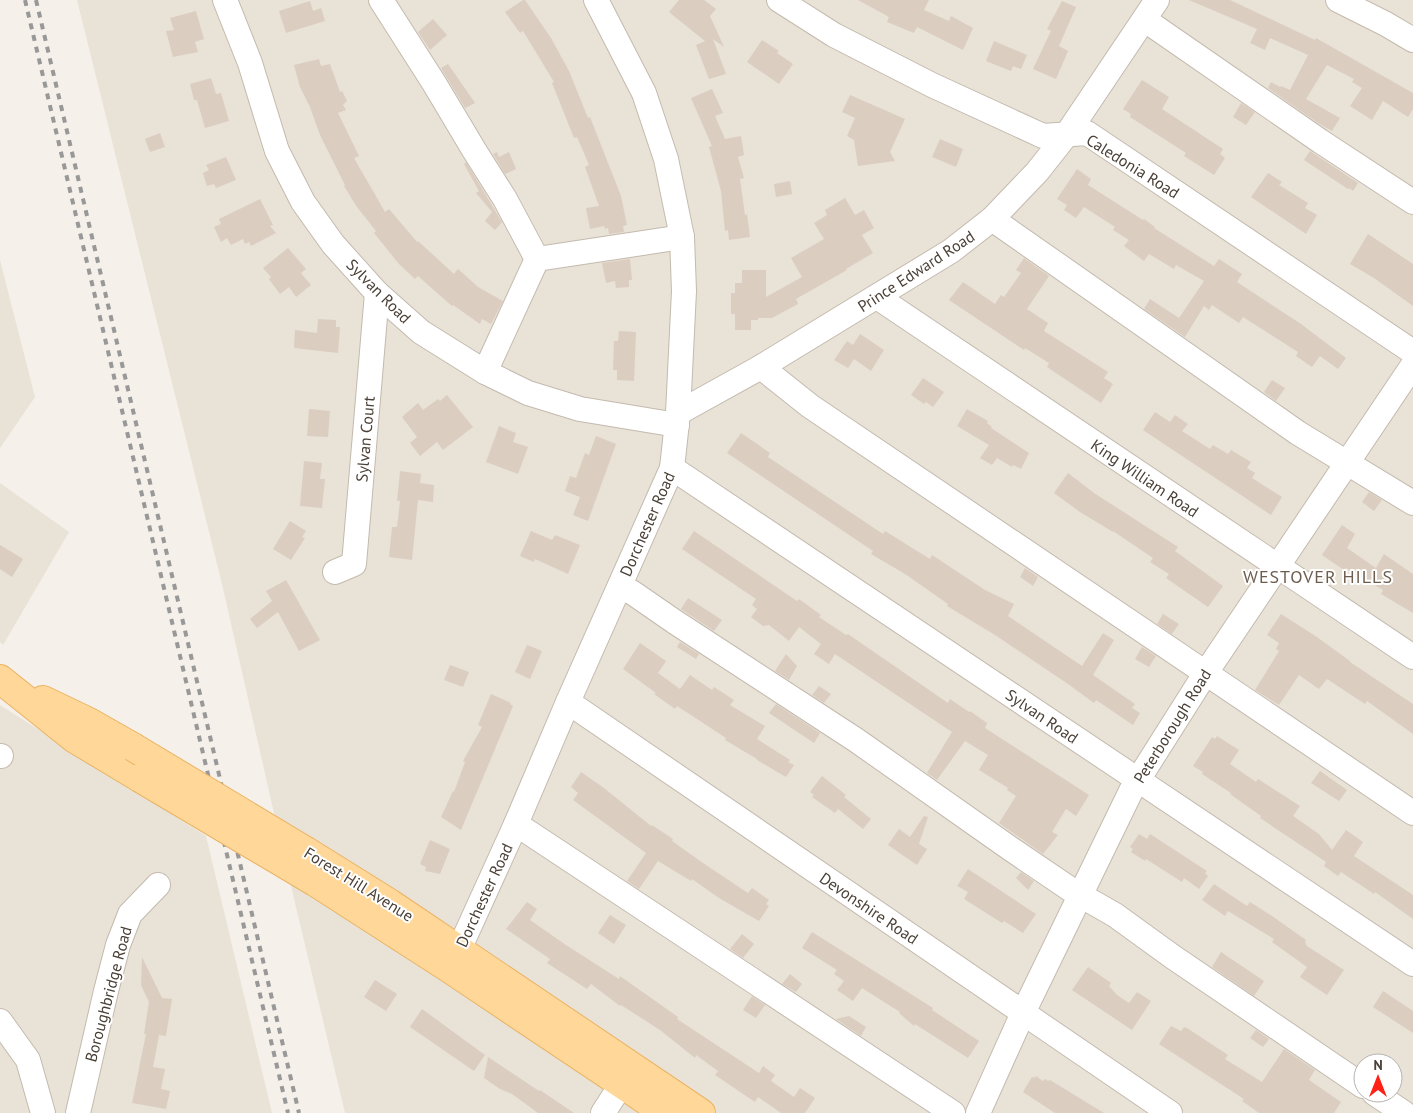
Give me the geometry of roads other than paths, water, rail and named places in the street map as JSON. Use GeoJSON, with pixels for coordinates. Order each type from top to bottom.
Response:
{"type":"FeatureCollection","features":[{"type":"Feature","properties":{"kind":"main road","name":"Forest Hill Avenue"},"geometry":{"type":"LineString","coordinates":[[1,680],[89,722],[306,851],[391,904],[454,959]]}},
{"type":"Feature","properties":{"kind":"main road","name":"Forest Hill Avenue"},"geometry":{"type":"LineString","coordinates":[[1,680],[75,739],[314,882],[454,959],[627,1075],[701,1113]]}},
{"type":"Feature","properties":{"kind":"main road","name":"Forest Hill Avenue"},"geometry":{"type":"LineString","coordinates":[[627,1075],[665,1113]]}},
{"type":"Feature","properties":{"kind":"street","name":"Sylvan Road"},"geometry":{"type":"LineString","coordinates":[[225,0],[250,63],[277,151],[303,202],[333,244],[377,293],[421,332],[485,372],[528,393],[580,409],[677,419]]}},
{"type":"Feature","properties":{"kind":"street"},"geometry":{"type":"LineString","coordinates":[[381,0],[434,82],[505,199],[538,259]]}},
{"type":"Feature","properties":{"kind":"street","name":"Dorchester Road"},"geometry":{"type":"LineString","coordinates":[[454,959],[516,824],[672,468],[677,419],[684,291],[682,237],[666,159],[644,93],[596,0]]}},
{"type":"Feature","properties":{"kind":"street","name":"Caledonia Road"},"geometry":{"type":"LineString","coordinates":[[779,0],[834,35],[932,85],[1042,136],[1087,133],[1413,352]]}},
{"type":"Feature","properties":{"kind":"street","name":"Prince Edward Road"},"geometry":{"type":"LineString","coordinates":[[677,419],[952,251],[992,219],[1038,172],[1067,134],[1157,0]]}},
{"type":"Feature","properties":{"kind":"street"},"geometry":{"type":"LineString","coordinates":[[1338,0],[1413,40]]}},
{"type":"Feature","properties":{"kind":"street"},"geometry":{"type":"LineString","coordinates":[[1145,20],[1413,202]]}},
{"type":"Feature","properties":{"kind":"street"},"geometry":{"type":"LineString","coordinates":[[992,219],[1298,433],[1413,503]]}},
{"type":"Feature","properties":{"kind":"street"},"geometry":{"type":"LineString","coordinates":[[538,259],[682,237]]}},
{"type":"Feature","properties":{"kind":"street"},"geometry":{"type":"LineString","coordinates":[[485,372],[538,259]]}},
{"type":"Feature","properties":{"kind":"street","name":"Sylvan Court"},"geometry":{"type":"LineString","coordinates":[[335,572],[354,564],[377,293]]}},
{"type":"Feature","properties":{"kind":"street","name":"King William Road"},"geometry":{"type":"LineString","coordinates":[[877,297],[1413,657]]}},
{"type":"Feature","properties":{"kind":"street","name":"Peterborough Road"},"geometry":{"type":"LineString","coordinates":[[978,1113],[1080,894],[1138,780],[1205,674],[1413,365]]}},
{"type":"Feature","properties":{"kind":"street"},"geometry":{"type":"LineString","coordinates":[[761,367],[810,406],[1413,813]]}},
{"type":"Feature","properties":{"kind":"street","name":"Sylvan Road"},"geometry":{"type":"LineString","coordinates":[[672,468],[1413,964]]}},
{"type":"Feature","properties":{"kind":"street"},"geometry":{"type":"LineString","coordinates":[[620,586],[633,592],[675,622],[824,719],[934,796],[1080,894],[1115,915],[1173,957],[1353,1079]]}},
{"type":"Feature","properties":{"kind":"street","name":"Devonshire Road"},"geometry":{"type":"LineString","coordinates":[[568,702],[1170,1113]]}},
{"type":"Feature","properties":{"kind":"street"},"geometry":{"type":"LineString","coordinates":[[516,824],[953,1113]]}},
{"type":"Feature","properties":{"kind":"street","name":"Boroughbridge Road"},"geometry":{"type":"LineString","coordinates":[[78,1113],[118,945],[130,914],[158,886]]}},
{"type":"Feature","properties":{"kind":"street"},"geometry":{"type":"LineString","coordinates":[[0,1021],[28,1060],[43,1113]]}},
{"type":"Feature","properties":{"kind":"street"},"geometry":{"type":"LineString","coordinates":[[603,1113],[627,1075]]}},
{"type":"Feature","properties":{"kind":"street"},"geometry":{"type":"LineString","coordinates":[[1389,1103],[1404,1113]]}},
{"type":"Feature","properties":{"kind":"railway"},"geometry":{"type":"LineString","coordinates":[[25,0],[288,1113]]}},
{"type":"Feature","properties":{"kind":"railway"},"geometry":{"type":"LineString","coordinates":[[36,0],[299,1113]]}},
{"type":"Feature","properties":{"kind":"district","name":"WESTOVER HILLS"},"geometry":{"type":"Point","coordinates":[1318,576]}}]}
